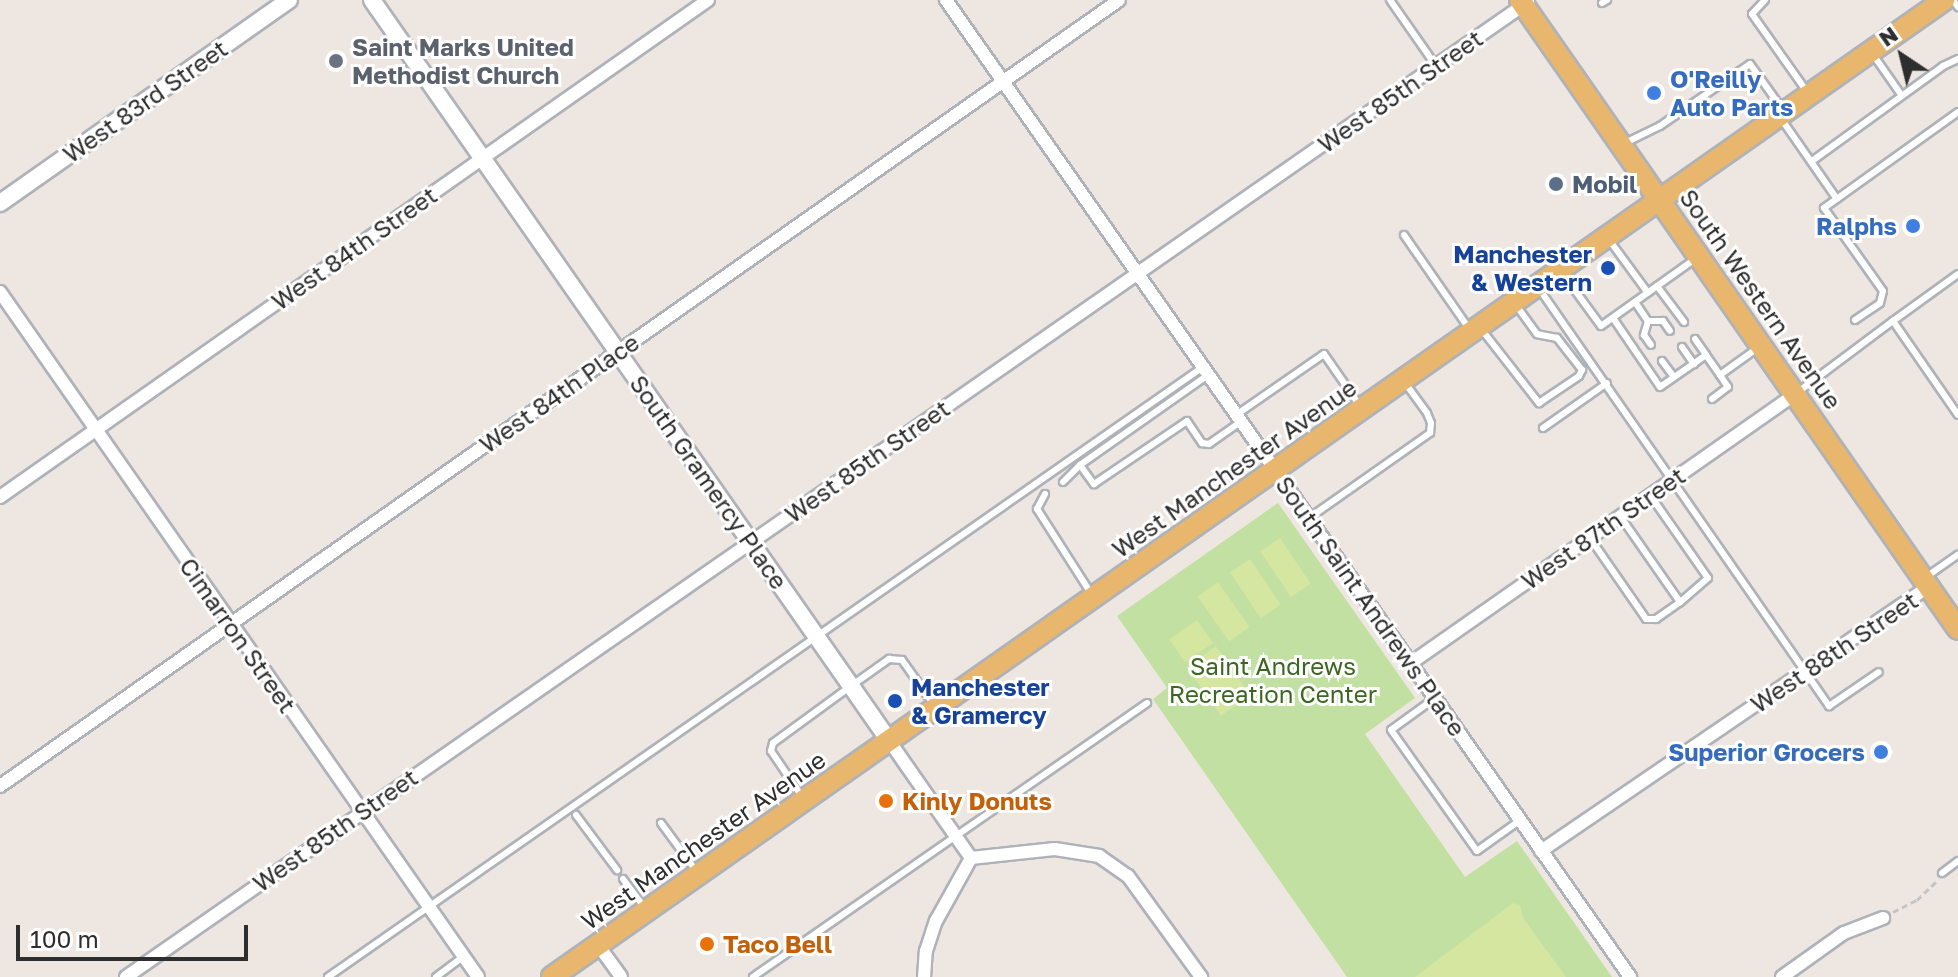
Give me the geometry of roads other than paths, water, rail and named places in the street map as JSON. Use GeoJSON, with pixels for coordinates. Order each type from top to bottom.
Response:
{"type":"FeatureCollection","features":[{"type":"Feature","properties":{"kind":"main road","name":"West Manchester Avenue"},"geometry":{"type":"LineString","coordinates":[[552,977],[1662,201],[1944,0]]}},
{"type":"Feature","properties":{"kind":"main road","name":"South Western Avenue"},"geometry":{"type":"LineString","coordinates":[[1525,2],[1958,629]]}},
{"type":"Feature","properties":{"kind":"street","name":"West 83rd Street"},"geometry":{"type":"LineString","coordinates":[[0,203],[289,0]]}},
{"type":"Feature","properties":{"kind":"street","name":"South Gramercy Place"},"geometry":{"type":"LineString","coordinates":[[372,0],[971,858]]}},
{"type":"Feature","properties":{"kind":"street","name":"West 84th Street"},"geometry":{"type":"LineString","coordinates":[[0,497],[708,0]]}},
{"type":"Feature","properties":{"kind":"street","name":"South Saint Andrews Place"},"geometry":{"type":"LineString","coordinates":[[946,0],[1630,977]]}},
{"type":"Feature","properties":{"kind":"street","name":"West 84th Place"},"geometry":{"type":"LineString","coordinates":[[0,786],[1119,0]]}},
{"type":"Feature","properties":{"kind":"street","name":"West 85th Street"},"geometry":{"type":"LineString","coordinates":[[126,977],[1525,2]]}},
{"type":"Feature","properties":{"kind":"street","name":"Cimarron Street"},"geometry":{"type":"LineString","coordinates":[[0,292],[478,977]]}},
{"type":"Feature","properties":{"kind":"street","name":"West 87th Street"},"geometry":{"type":"LineString","coordinates":[[1411,663],[1795,394]]}},
{"type":"Feature","properties":{"kind":"street","name":"West 88th Street"},"geometry":{"type":"LineString","coordinates":[[1541,851],[1805,671],[1926,584]]}},
{"type":"Feature","properties":{"kind":"street"},"geometry":{"type":"LineString","coordinates":[[924,977],[926,951],[936,921],[971,858],[1055,849],[1099,856],[1128,876],[1201,977]]}},
{"type":"Feature","properties":{"kind":"street"},"geometry":{"type":"LineString","coordinates":[[1782,977],[1844,933],[1883,918]]}},
{"type":"Feature","properties":{"kind":"street"},"geometry":{"type":"LineString","coordinates":[[598,945],[621,977]]}},
{"type":"Feature","properties":{"kind":"lane"},"geometry":{"type":"LineString","coordinates":[[1390,0],[1436,66]]}},
{"type":"Feature","properties":{"kind":"lane"},"geometry":{"type":"LineString","coordinates":[[1765,0],[1752,14],[1810,95]]}},
{"type":"Feature","properties":{"kind":"lane"},"geometry":{"type":"LineString","coordinates":[[1953,0],[1958,7]]}},
{"type":"Feature","properties":{"kind":"lane"},"geometry":{"type":"LineString","coordinates":[[1872,52],[1902,96]]}},
{"type":"Feature","properties":{"kind":"lane"},"geometry":{"type":"LineString","coordinates":[[1812,161],[1957,58]]}},
{"type":"Feature","properties":{"kind":"lane"},"geometry":{"type":"LineString","coordinates":[[1622,144],[1660,126],[1750,64],[1837,199]]}},
{"type":"Feature","properties":{"kind":"lane"},"geometry":{"type":"LineString","coordinates":[[1855,320],[1880,303],[1883,291],[1824,208],[1958,112]]}},
{"type":"Feature","properties":{"kind":"lane"},"geometry":{"type":"LineString","coordinates":[[1404,235],[1476,330],[1539,403],[1582,374],[1557,338],[1537,334],[1515,303]]}},
{"type":"Feature","properties":{"kind":"lane"},"geometry":{"type":"LineString","coordinates":[[1608,238],[1648,293]]}},
{"type":"Feature","properties":{"kind":"lane"},"geometry":{"type":"LineString","coordinates":[[1560,271],[1601,326],[1700,256]]}},
{"type":"Feature","properties":{"kind":"lane"},"geometry":{"type":"LineString","coordinates":[[1795,394],[1958,274]]}},
{"type":"Feature","properties":{"kind":"lane"},"geometry":{"type":"LineString","coordinates":[[1657,286],[1684,322]]}},
{"type":"Feature","properties":{"kind":"lane"},"geometry":{"type":"LineString","coordinates":[[1538,287],[1829,706],[1879,672]]}},
{"type":"Feature","properties":{"kind":"lane"},"geometry":{"type":"LineString","coordinates":[[1635,302],[1648,321]]}},
{"type":"Feature","properties":{"kind":"lane"},"geometry":{"type":"LineString","coordinates":[[1613,318],[1660,387],[1706,355]]}},
{"type":"Feature","properties":{"kind":"lane"},"geometry":{"type":"LineString","coordinates":[[1648,321],[1663,321],[1670,331]]}},
{"type":"Feature","properties":{"kind":"lane"},"geometry":{"type":"LineString","coordinates":[[1648,321],[1644,335],[1651,345]]}},
{"type":"Feature","properties":{"kind":"lane"},"geometry":{"type":"LineString","coordinates":[[1893,321],[1958,415]]}},
{"type":"Feature","properties":{"kind":"lane"},"geometry":{"type":"LineString","coordinates":[[1695,339],[1728,387],[1712,399]]}},
{"type":"Feature","properties":{"kind":"lane"},"geometry":{"type":"LineString","coordinates":[[1720,375],[1762,345]]}},
{"type":"Feature","properties":{"kind":"lane"},"geometry":{"type":"LineString","coordinates":[[1682,347],[1694,364]]}},
{"type":"Feature","properties":{"kind":"lane"},"geometry":{"type":"LineString","coordinates":[[1080,465],[1094,484],[1187,421],[1202,443],[1209,444],[1324,354],[1362,409]]}},
{"type":"Feature","properties":{"kind":"lane"},"geometry":{"type":"LineString","coordinates":[[1662,361],[1674,377]]}},
{"type":"Feature","properties":{"kind":"lane"},"geometry":{"type":"LineString","coordinates":[[1063,482],[1080,465],[1206,371]]}},
{"type":"Feature","properties":{"kind":"lane"},"geometry":{"type":"LineString","coordinates":[[328,977],[1206,371]]}},
{"type":"Feature","properties":{"kind":"lane"},"geometry":{"type":"LineString","coordinates":[[1309,518],[1430,433],[1431,423],[1427,413],[1403,380]]}},
{"type":"Feature","properties":{"kind":"lane"},"geometry":{"type":"LineString","coordinates":[[1543,428],[1607,383]]}},
{"type":"Feature","properties":{"kind":"lane"},"geometry":{"type":"LineString","coordinates":[[1045,494],[1037,509],[1094,598]]}},
{"type":"Feature","properties":{"kind":"lane"},"geometry":{"type":"LineString","coordinates":[[1590,538],[1646,619],[1656,619],[1680,602],[1708,578],[1650,495]]}},
{"type":"Feature","properties":{"kind":"lane"},"geometry":{"type":"LineString","coordinates":[[1620,516],[1680,602]]}},
{"type":"Feature","properties":{"kind":"lane"},"geometry":{"type":"LineString","coordinates":[[1926,584],[1958,555]]}},
{"type":"Feature","properties":{"kind":"lane"},"geometry":{"type":"LineString","coordinates":[[805,801],[771,751],[773,743],[889,659],[902,660],[936,709]]}},
{"type":"Feature","properties":{"kind":"lane"},"geometry":{"type":"LineString","coordinates":[[1435,698],[1391,730],[1477,851],[1520,820]]}},
{"type":"Feature","properties":{"kind":"lane"},"geometry":{"type":"LineString","coordinates":[[753,977],[1147,703]]}},
{"type":"Feature","properties":{"kind":"lane"},"geometry":{"type":"LineString","coordinates":[[576,815],[617,870]]}},
{"type":"Feature","properties":{"kind":"lane"},"geometry":{"type":"LineString","coordinates":[[661,823],[699,875]]}},
{"type":"Feature","properties":{"kind":"lane"},"geometry":{"type":"LineString","coordinates":[[1942,873],[1958,861]]}},
{"type":"Feature","properties":{"kind":"lane"},"geometry":{"type":"LineString","coordinates":[[623,879],[647,911]]}},
{"type":"Feature","properties":{"kind":"lane"},"geometry":{"type":"LineString","coordinates":[[436,977],[463,957]]}},
{"type":"Feature","properties":{"kind":"place","name":"Saint Marks United Methodist Church"},"geometry":{"type":"Point","coordinates":[336,61]}},
{"type":"Feature","properties":{"kind":"place","name":"O'Reilly Auto Parts"},"geometry":{"type":"Point","coordinates":[1654,93]}},
{"type":"Feature","properties":{"kind":"place","name":"Mobil"},"geometry":{"type":"Point","coordinates":[1556,184]}},
{"type":"Feature","properties":{"kind":"place","name":"Ralphs"},"geometry":{"type":"Point","coordinates":[1913,226]}},
{"type":"Feature","properties":{"kind":"place","name":"Manchester & Western"},"geometry":{"type":"Point","coordinates":[1608,268]}},
{"type":"Feature","properties":{"kind":"place","name":"Manchester & Gramercy"},"geometry":{"type":"Point","coordinates":[895,701]}},
{"type":"Feature","properties":{"kind":"place","name":"Superior Grocers"},"geometry":{"type":"Point","coordinates":[1881,752]}},
{"type":"Feature","properties":{"kind":"place","name":"Kinly Donuts"},"geometry":{"type":"Point","coordinates":[886,801]}},
{"type":"Feature","properties":{"kind":"place","name":"Taco Bell"},"geometry":{"type":"Point","coordinates":[707,944]}},
{"type":"Feature","properties":{"kind":"park label","name":"Saint Andrews Recreation Center"},"geometry":{"type":"Point","coordinates":[1273,680]}}]}
